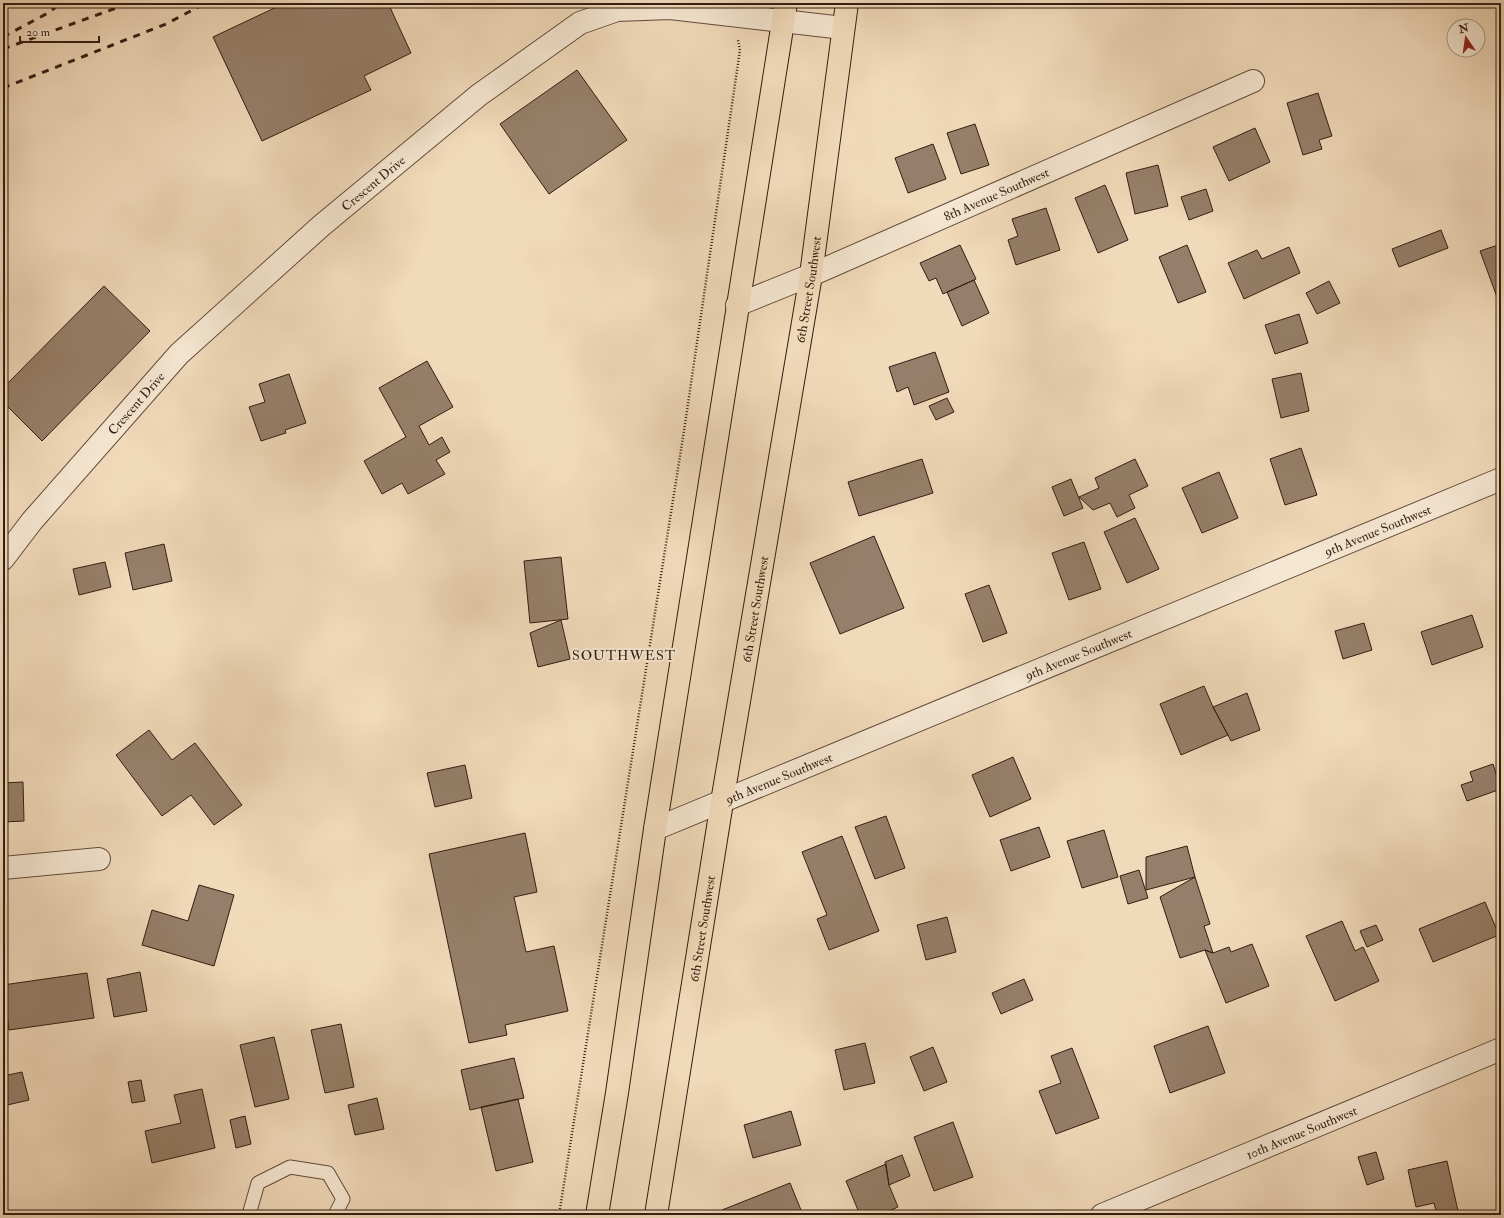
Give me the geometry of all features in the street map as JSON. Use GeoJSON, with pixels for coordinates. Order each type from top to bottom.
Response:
{"type":"FeatureCollection","features":[{"type":"Feature","properties":{"kind":"main road","name":"6th Street Southwest"},"geometry":{"type":"LineString","coordinates":[[656,1215],[722,802],[811,275],[847,3]]}},
{"type":"Feature","properties":{"kind":"main road"},"geometry":{"type":"LineString","coordinates":[[597,1215],[618,1085],[655,829],[784,12]]}},
{"type":"Feature","properties":{"kind":"street","name":"Crescent Drive"},"geometry":{"type":"LineString","coordinates":[[3,559],[32,521],[179,354],[321,226],[479,95],[580,23],[617,10],[670,8],[784,12],[843,28]]}},
{"type":"Feature","properties":{"kind":"street","name":"8th Avenue Southwest"},"geometry":{"type":"LineString","coordinates":[[737,305],[811,275],[1253,81]]}},
{"type":"Feature","properties":{"kind":"street","name":"9th Avenue Southwest"},"geometry":{"type":"LineString","coordinates":[[655,829],[1501,479]]}},
{"type":"Feature","properties":{"kind":"street"},"geometry":{"type":"LineString","coordinates":[[3,868],[99,859]]}},
{"type":"Feature","properties":{"kind":"street","name":"10th Avenue Southwest"},"geometry":{"type":"LineString","coordinates":[[1102,1215],[1501,1049]]}},
{"type":"Feature","properties":{"kind":"lane"},"geometry":{"type":"LineString","coordinates":[[251,1215],[250,1211],[258,1183],[290,1167],[328,1173],[343,1198],[335,1215]]}},
{"type":"Feature","properties":{"kind":"path"},"geometry":{"type":"LineString","coordinates":[[559,1215],[684,431],[740,50],[738,41],[740,37]]}},
{"type":"Feature","properties":{"kind":"building"},"geometry":{"type":"Polygon","coordinates":[[[285,3],[388,3],[411,53],[364,76],[371,90],[262,141],[213,37],[285,3]]]}},
{"type":"Feature","properties":{"kind":"building"},"geometry":{"type":"Polygon","coordinates":[[[577,70],[627,140],[549,194],[500,124],[577,70]]]}},
{"type":"Feature","properties":{"kind":"building"},"geometry":{"type":"Polygon","coordinates":[[[1318,93],[1332,136],[1319,140],[1322,149],[1303,155],[1287,103],[1318,93]]]}},
{"type":"Feature","properties":{"kind":"building"},"geometry":{"type":"Polygon","coordinates":[[[975,124],[989,165],[961,174],[947,133],[975,124]]]}},
{"type":"Feature","properties":{"kind":"building"},"geometry":{"type":"Polygon","coordinates":[[[1255,128],[1270,162],[1229,181],[1213,147],[1255,128]]]}},
{"type":"Feature","properties":{"kind":"building"},"geometry":{"type":"Polygon","coordinates":[[[933,144],[946,179],[908,193],[895,158],[933,144]]]}},
{"type":"Feature","properties":{"kind":"building"},"geometry":{"type":"Polygon","coordinates":[[[1158,165],[1168,206],[1135,214],[1126,173],[1158,165]]]}},
{"type":"Feature","properties":{"kind":"building"},"geometry":{"type":"Polygon","coordinates":[[[1105,185],[1128,240],[1098,253],[1075,198],[1105,185]]]}},
{"type":"Feature","properties":{"kind":"building"},"geometry":{"type":"Polygon","coordinates":[[[1206,189],[1213,211],[1189,220],[1181,197],[1206,189]]]}},
{"type":"Feature","properties":{"kind":"building"},"geometry":{"type":"Polygon","coordinates":[[[1046,208],[1060,250],[1016,265],[1008,240],[1018,236],[1012,219],[1046,208]]]}},
{"type":"Feature","properties":{"kind":"building"},"geometry":{"type":"Polygon","coordinates":[[[1441,230],[1448,248],[1399,267],[1392,249],[1441,230]]]}},
{"type":"Feature","properties":{"kind":"building"},"geometry":{"type":"Polygon","coordinates":[[[1501,244],[1501,308],[1480,251],[1501,244]]]}},
{"type":"Feature","properties":{"kind":"building"},"geometry":{"type":"Polygon","coordinates":[[[960,245],[976,279],[943,294],[936,278],[929,281],[920,263],[960,245]]]}},
{"type":"Feature","properties":{"kind":"building"},"geometry":{"type":"Polygon","coordinates":[[[1187,245],[1206,292],[1178,303],[1159,257],[1187,245]]]}},
{"type":"Feature","properties":{"kind":"building"},"geometry":{"type":"Polygon","coordinates":[[[1289,247],[1300,273],[1244,299],[1228,263],[1257,250],[1262,259],[1289,247]]]}},
{"type":"Feature","properties":{"kind":"building"},"geometry":{"type":"Polygon","coordinates":[[[974,280],[989,313],[962,326],[947,292],[974,280]]]}},
{"type":"Feature","properties":{"kind":"building"},"geometry":{"type":"Polygon","coordinates":[[[1329,281],[1340,303],[1317,314],[1306,293],[1329,281]]]}},
{"type":"Feature","properties":{"kind":"building"},"geometry":{"type":"Polygon","coordinates":[[[104,286],[150,331],[42,441],[3,402],[3,388],[104,286]]]}},
{"type":"Feature","properties":{"kind":"building"},"geometry":{"type":"Polygon","coordinates":[[[1299,314],[1308,343],[1275,354],[1265,325],[1299,314]]]}},
{"type":"Feature","properties":{"kind":"building"},"geometry":{"type":"Polygon","coordinates":[[[935,352],[949,392],[914,405],[908,387],[897,392],[889,367],[935,352]]]}},
{"type":"Feature","properties":{"kind":"building"},"geometry":{"type":"Polygon","coordinates":[[[427,361],[453,407],[419,426],[429,445],[442,437],[450,452],[436,460],[445,474],[408,494],[402,483],[382,494],[364,461],[406,437],[379,388],[427,361]]]}},
{"type":"Feature","properties":{"kind":"building"},"geometry":{"type":"Polygon","coordinates":[[[1301,373],[1309,411],[1281,418],[1272,379],[1301,373]]]}},
{"type":"Feature","properties":{"kind":"building"},"geometry":{"type":"Polygon","coordinates":[[[289,374],[306,423],[285,430],[286,433],[261,441],[249,407],[265,402],[259,384],[289,374]]]}},
{"type":"Feature","properties":{"kind":"building"},"geometry":{"type":"Polygon","coordinates":[[[947,398],[954,412],[936,420],[929,406],[947,398]]]}},
{"type":"Feature","properties":{"kind":"building"},"geometry":{"type":"Polygon","coordinates":[[[1301,448],[1317,495],[1285,505],[1270,459],[1301,448]]]}},
{"type":"Feature","properties":{"kind":"building"},"geometry":{"type":"Polygon","coordinates":[[[922,459],[933,493],[859,516],[848,482],[922,459]]]}},
{"type":"Feature","properties":{"kind":"building"},"geometry":{"type":"Polygon","coordinates":[[[1135,459],[1148,486],[1129,495],[1135,508],[1117,517],[1110,503],[1093,510],[1079,497],[1099,488],[1095,478],[1135,459]]]}},
{"type":"Feature","properties":{"kind":"building"},"geometry":{"type":"Polygon","coordinates":[[[1219,472],[1238,518],[1202,533],[1182,488],[1219,472]]]}},
{"type":"Feature","properties":{"kind":"building"},"geometry":{"type":"Polygon","coordinates":[[[1071,479],[1083,508],[1064,516],[1052,487],[1071,479]]]}},
{"type":"Feature","properties":{"kind":"building"},"geometry":{"type":"Polygon","coordinates":[[[1135,518],[1159,569],[1127,583],[1104,532],[1135,518]]]}},
{"type":"Feature","properties":{"kind":"building"},"geometry":{"type":"Polygon","coordinates":[[[874,536],[904,608],[840,634],[810,563],[874,536]]]}},
{"type":"Feature","properties":{"kind":"building"},"geometry":{"type":"Polygon","coordinates":[[[1084,542],[1101,589],[1069,600],[1052,553],[1084,542]]]}},
{"type":"Feature","properties":{"kind":"building"},"geometry":{"type":"Polygon","coordinates":[[[164,544],[172,581],[133,590],[125,553],[164,544]]]}},
{"type":"Feature","properties":{"kind":"building"},"geometry":{"type":"Polygon","coordinates":[[[561,557],[568,619],[530,623],[524,561],[561,557]]]}},
{"type":"Feature","properties":{"kind":"building"},"geometry":{"type":"Polygon","coordinates":[[[105,562],[111,587],[79,595],[73,569],[105,562]]]}},
{"type":"Feature","properties":{"kind":"building"},"geometry":{"type":"Polygon","coordinates":[[[989,585],[1007,633],[983,642],[965,594],[989,585]]]}},
{"type":"Feature","properties":{"kind":"building"},"geometry":{"type":"Polygon","coordinates":[[[1472,615],[1483,647],[1432,665],[1421,632],[1472,615]]]}},
{"type":"Feature","properties":{"kind":"building"},"geometry":{"type":"Polygon","coordinates":[[[561,620],[570,659],[538,667],[530,633],[561,620]]]}},
{"type":"Feature","properties":{"kind":"building"},"geometry":{"type":"Polygon","coordinates":[[[1364,623],[1372,650],[1343,659],[1335,631],[1364,623]]]}},
{"type":"Feature","properties":{"kind":"building"},"geometry":{"type":"Polygon","coordinates":[[[1204,686],[1228,735],[1181,755],[1160,704],[1204,686]]]}},
{"type":"Feature","properties":{"kind":"building"},"geometry":{"type":"Polygon","coordinates":[[[1247,693],[1260,730],[1231,741],[1213,707],[1247,693]]]}},
{"type":"Feature","properties":{"kind":"building"},"geometry":{"type":"Polygon","coordinates":[[[149,730],[172,760],[195,743],[242,805],[214,825],[191,795],[162,816],[116,755],[149,730]]]}},
{"type":"Feature","properties":{"kind":"building"},"geometry":{"type":"Polygon","coordinates":[[[1013,757],[1031,799],[990,817],[972,775],[1013,757]]]}},
{"type":"Feature","properties":{"kind":"building"},"geometry":{"type":"Polygon","coordinates":[[[1493,764],[1501,789],[1467,801],[1461,785],[1473,781],[1470,772],[1493,764]]]}},
{"type":"Feature","properties":{"kind":"building"},"geometry":{"type":"Polygon","coordinates":[[[465,765],[472,798],[435,807],[427,773],[465,765]]]}},
{"type":"Feature","properties":{"kind":"building"},"geometry":{"type":"Polygon","coordinates":[[[23,782],[24,821],[3,822],[3,783],[23,782]]]}},
{"type":"Feature","properties":{"kind":"building"},"geometry":{"type":"Polygon","coordinates":[[[886,816],[905,868],[875,879],[855,827],[886,816]]]}},
{"type":"Feature","properties":{"kind":"building"},"geometry":{"type":"Polygon","coordinates":[[[1039,827],[1050,857],[1011,871],[1000,840],[1039,827]]]}},
{"type":"Feature","properties":{"kind":"building"},"geometry":{"type":"Polygon","coordinates":[[[1104,830],[1118,877],[1082,888],[1067,841],[1104,830]]]}},
{"type":"Feature","properties":{"kind":"building"},"geometry":{"type":"Polygon","coordinates":[[[525,833],[537,892],[514,897],[526,952],[554,946],[568,1011],[505,1025],[507,1035],[469,1043],[429,854],[525,833]]]}},
{"type":"Feature","properties":{"kind":"building"},"geometry":{"type":"Polygon","coordinates":[[[842,836],[879,931],[829,950],[817,919],[827,915],[802,852],[842,836]]]}},
{"type":"Feature","properties":{"kind":"building"},"geometry":{"type":"Polygon","coordinates":[[[1187,846],[1195,877],[1146,890],[1146,857],[1187,846]]]}},
{"type":"Feature","properties":{"kind":"building"},"geometry":{"type":"Polygon","coordinates":[[[1139,870],[1148,898],[1128,904],[1120,876],[1139,870]]]}},
{"type":"Feature","properties":{"kind":"building"},"geometry":{"type":"Polygon","coordinates":[[[1195,877],[1210,924],[1204,926],[1213,953],[1205,950],[1180,958],[1160,897],[1195,877]]]}},
{"type":"Feature","properties":{"kind":"building"},"geometry":{"type":"Polygon","coordinates":[[[199,885],[234,895],[214,966],[142,945],[152,910],[188,921],[199,885]]]}},
{"type":"Feature","properties":{"kind":"building"},"geometry":{"type":"Polygon","coordinates":[[[1485,902],[1499,935],[1433,962],[1419,929],[1485,902]]]}},
{"type":"Feature","properties":{"kind":"building"},"geometry":{"type":"Polygon","coordinates":[[[947,917],[956,952],[926,960],[917,925],[947,917]]]}},
{"type":"Feature","properties":{"kind":"building"},"geometry":{"type":"Polygon","coordinates":[[[1342,921],[1355,951],[1363,947],[1379,981],[1335,1001],[1306,936],[1342,921]]]}},
{"type":"Feature","properties":{"kind":"building"},"geometry":{"type":"Polygon","coordinates":[[[1376,925],[1383,940],[1367,947],[1360,931],[1376,925]]]}},
{"type":"Feature","properties":{"kind":"building"},"geometry":{"type":"Polygon","coordinates":[[[1252,944],[1269,986],[1226,1003],[1205,950],[1213,953],[1229,947],[1231,952],[1252,944]]]}},
{"type":"Feature","properties":{"kind":"building"},"geometry":{"type":"Polygon","coordinates":[[[140,972],[147,1011],[114,1017],[107,979],[140,972]]]}},
{"type":"Feature","properties":{"kind":"building"},"geometry":{"type":"Polygon","coordinates":[[[87,973],[94,1018],[9,1030],[3,985],[87,973]]]}},
{"type":"Feature","properties":{"kind":"building"},"geometry":{"type":"Polygon","coordinates":[[[1024,979],[1033,1000],[1001,1014],[992,993],[1024,979]]]}},
{"type":"Feature","properties":{"kind":"building"},"geometry":{"type":"Polygon","coordinates":[[[341,1024],[354,1087],[325,1093],[311,1030],[341,1024]]]}},
{"type":"Feature","properties":{"kind":"building"},"geometry":{"type":"Polygon","coordinates":[[[1208,1026],[1225,1073],[1170,1093],[1154,1046],[1208,1026]]]}},
{"type":"Feature","properties":{"kind":"building"},"geometry":{"type":"Polygon","coordinates":[[[274,1037],[289,1099],[255,1107],[240,1045],[274,1037]]]}},
{"type":"Feature","properties":{"kind":"building"},"geometry":{"type":"Polygon","coordinates":[[[865,1043],[875,1083],[844,1090],[835,1050],[865,1043]]]}},
{"type":"Feature","properties":{"kind":"building"},"geometry":{"type":"Polygon","coordinates":[[[933,1047],[947,1082],[924,1091],[910,1057],[933,1047]]]}},
{"type":"Feature","properties":{"kind":"building"},"geometry":{"type":"Polygon","coordinates":[[[1072,1048],[1099,1118],[1056,1134],[1039,1091],[1061,1083],[1051,1056],[1072,1048]]]}},
{"type":"Feature","properties":{"kind":"building"},"geometry":{"type":"Polygon","coordinates":[[[514,1058],[524,1098],[470,1110],[461,1070],[514,1058]]]}},
{"type":"Feature","properties":{"kind":"building"},"geometry":{"type":"Polygon","coordinates":[[[22,1072],[29,1100],[3,1106],[3,1076],[22,1072]]]}},
{"type":"Feature","properties":{"kind":"building"},"geometry":{"type":"Polygon","coordinates":[[[141,1080],[145,1101],[132,1103],[128,1082],[141,1080]]]}},
{"type":"Feature","properties":{"kind":"building"},"geometry":{"type":"Polygon","coordinates":[[[202,1089],[215,1148],[152,1163],[145,1131],[181,1123],[174,1095],[202,1089]]]}},
{"type":"Feature","properties":{"kind":"building"},"geometry":{"type":"Polygon","coordinates":[[[377,1098],[384,1129],[355,1135],[348,1105],[377,1098]]]}},
{"type":"Feature","properties":{"kind":"building"},"geometry":{"type":"Polygon","coordinates":[[[518,1099],[533,1162],[496,1171],[481,1107],[518,1099]]]}},
{"type":"Feature","properties":{"kind":"building"},"geometry":{"type":"Polygon","coordinates":[[[791,1111],[801,1145],[753,1158],[744,1125],[791,1111]]]}},
{"type":"Feature","properties":{"kind":"building"},"geometry":{"type":"Polygon","coordinates":[[[245,1116],[251,1144],[236,1148],[230,1120],[245,1116]]]}},
{"type":"Feature","properties":{"kind":"building"},"geometry":{"type":"Polygon","coordinates":[[[953,1122],[973,1177],[934,1191],[914,1137],[953,1122]]]}},
{"type":"Feature","properties":{"kind":"building"},"geometry":{"type":"Polygon","coordinates":[[[1376,1152],[1384,1179],[1367,1185],[1358,1157],[1376,1152]]]}},
{"type":"Feature","properties":{"kind":"building"},"geometry":{"type":"Polygon","coordinates":[[[902,1155],[910,1176],[889,1185],[885,1162],[902,1155]]]}},
{"type":"Feature","properties":{"kind":"building"},"geometry":{"type":"Polygon","coordinates":[[[1447,1161],[1458,1211],[1437,1215],[1434,1203],[1416,1207],[1408,1170],[1447,1161]]]}},
{"type":"Feature","properties":{"kind":"building"},"geometry":{"type":"Polygon","coordinates":[[[886,1164],[889,1185],[898,1207],[879,1215],[860,1215],[846,1181],[886,1164]]]}},
{"type":"Feature","properties":{"kind":"building"},"geometry":{"type":"Polygon","coordinates":[[[790,1183],[803,1215],[724,1215],[722,1210],[790,1183]]]}},
{"type":"Feature","properties":{"kind":"railway"},"geometry":{"type":"LineString","coordinates":[[3,37],[48,13],[61,3]]}},
{"type":"Feature","properties":{"kind":"railway"},"geometry":{"type":"LineString","coordinates":[[3,49],[130,3]]}},
{"type":"Feature","properties":{"kind":"railway"},"geometry":{"type":"LineString","coordinates":[[3,88],[166,24],[206,3]]}},
{"type":"Feature","properties":{"kind":"district","name":"SOUTHWEST"},"geometry":{"type":"Point","coordinates":[624,655]}}]}
